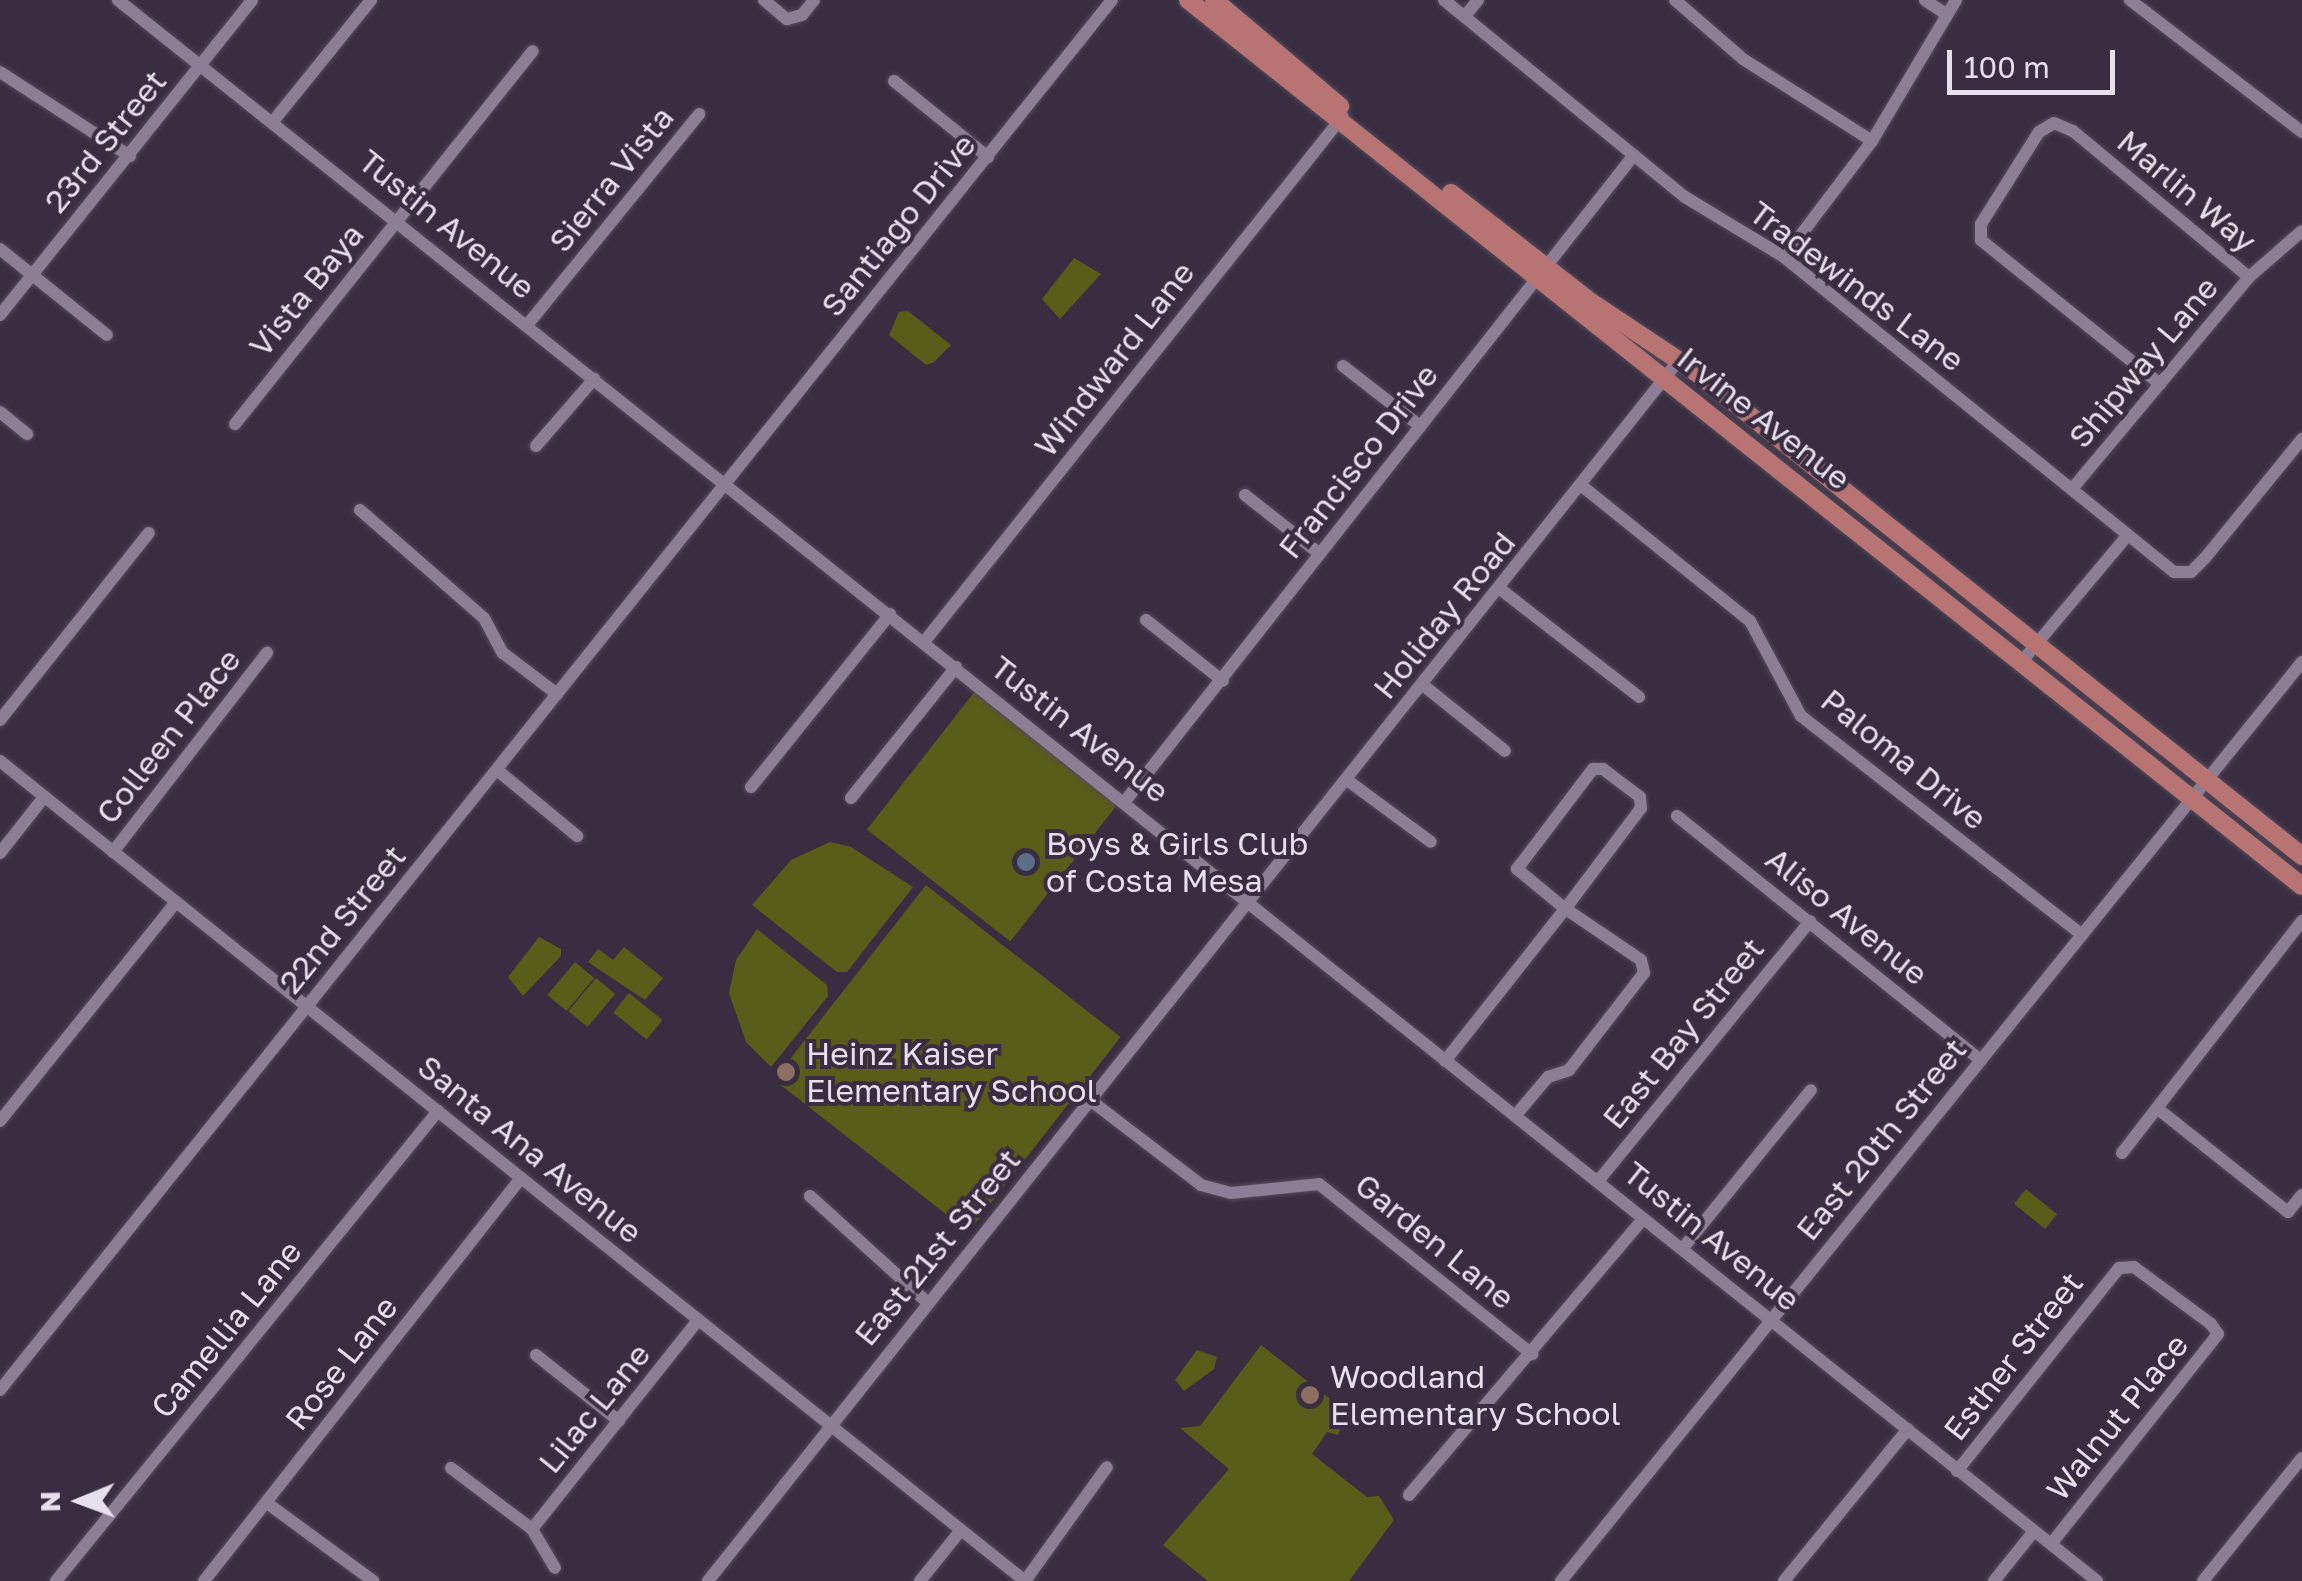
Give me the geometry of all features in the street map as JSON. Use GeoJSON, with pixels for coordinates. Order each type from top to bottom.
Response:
{"type":"FeatureCollection","features":[{"type":"Feature","properties":{"kind":"main road","name":"Irvine Avenue"},"geometry":{"type":"LineString","coordinates":[[1188,0],[1541,271],[1665,378],[2302,886]]}},
{"type":"Feature","properties":{"kind":"main road","name":"Irvine Avenue"},"geometry":{"type":"LineString","coordinates":[[1214,0],[1343,116]]}},
{"type":"Feature","properties":{"kind":"main road","name":"Irvine Avenue"},"geometry":{"type":"LineString","coordinates":[[1541,271],[1679,360],[2302,856]]}},
{"type":"Feature","properties":{"kind":"street","name":"Tustin Avenue"},"geometry":{"type":"LineString","coordinates":[[118,0],[275,119],[396,222],[1126,800],[1445,1061],[2097,1581]]}},
{"type":"Feature","properties":{"kind":"street","name":"23rd Street"},"geometry":{"type":"LineString","coordinates":[[0,315],[252,0]]}},
{"type":"Feature","properties":{"kind":"street"},"geometry":{"type":"LineString","coordinates":[[275,119],[371,0]]}},
{"type":"Feature","properties":{"kind":"street"},"geometry":{"type":"LineString","coordinates":[[764,0],[787,18],[802,15],[814,0]]}},
{"type":"Feature","properties":{"kind":"street","name":"Santiago Drive"},"geometry":{"type":"LineString","coordinates":[[727,483],[1112,0]]}},
{"type":"Feature","properties":{"kind":"street","name":"Tradewinds Lane"},"geometry":{"type":"LineString","coordinates":[[1444,0],[1685,196],[1784,258],[2174,572],[2191,572],[2302,439]]}},
{"type":"Feature","properties":{"kind":"street"},"geometry":{"type":"LineString","coordinates":[[1465,16],[1478,0]]}},
{"type":"Feature","properties":{"kind":"street"},"geometry":{"type":"LineString","coordinates":[[1675,0],[1743,59],[1872,142]]}},
{"type":"Feature","properties":{"kind":"street"},"geometry":{"type":"LineString","coordinates":[[1925,0],[1946,14]]}},
{"type":"Feature","properties":{"kind":"street"},"geometry":{"type":"LineString","coordinates":[[1784,258],[1872,142],[1956,0]]}},
{"type":"Feature","properties":{"kind":"street"},"geometry":{"type":"LineString","coordinates":[[2130,0],[2302,132]]}},
{"type":"Feature","properties":{"kind":"street","name":"Vista Baya"},"geometry":{"type":"LineString","coordinates":[[234,424],[533,50]]}},
{"type":"Feature","properties":{"kind":"street"},"geometry":{"type":"LineString","coordinates":[[0,72],[130,156]]}},
{"type":"Feature","properties":{"kind":"street"},"geometry":{"type":"LineString","coordinates":[[894,81],[988,157]]}},
{"type":"Feature","properties":{"kind":"street","name":"Sierra Vista"},"geometry":{"type":"LineString","coordinates":[[528,324],[698,114]]}},
{"type":"Feature","properties":{"kind":"street","name":"Windward Lane"},"geometry":{"type":"LineString","coordinates":[[924,642],[1343,116]]}},
{"type":"Feature","properties":{"kind":"street","name":"Marlin Way"},"geometry":{"type":"LineString","coordinates":[[2160,384],[1984,246],[1978,233],[2038,132],[2054,123],[2249,277]]}},
{"type":"Feature","properties":{"kind":"street","name":"Francisco Drive"},"geometry":{"type":"LineString","coordinates":[[1126,800],[1634,156]]}},
{"type":"Feature","properties":{"kind":"street","name":"Shipway Lane"},"geometry":{"type":"LineString","coordinates":[[2072,489],[2249,277],[2302,232]]}},
{"type":"Feature","properties":{"kind":"street"},"geometry":{"type":"LineString","coordinates":[[0,250],[108,334]]}},
{"type":"Feature","properties":{"kind":"street","name":"Holiday Road"},"geometry":{"type":"LineString","coordinates":[[1250,902],[1679,360]]}},
{"type":"Feature","properties":{"kind":"street"},"geometry":{"type":"LineString","coordinates":[[1344,366],[1420,426]]}},
{"type":"Feature","properties":{"kind":"street"},"geometry":{"type":"LineString","coordinates":[[536,446],[594,379]]}},
{"type":"Feature","properties":{"kind":"street"},"geometry":{"type":"LineString","coordinates":[[0,412],[27,434]]}},
{"type":"Feature","properties":{"kind":"street","name":"22nd Street"},"geometry":{"type":"LineString","coordinates":[[0,1390],[727,483]]}},
{"type":"Feature","properties":{"kind":"street","name":"Paloma Drive"},"geometry":{"type":"LineString","coordinates":[[1582,486],[1750,621],[1801,716],[2082,935]]}},
{"type":"Feature","properties":{"kind":"street"},"geometry":{"type":"LineString","coordinates":[[1246,495],[1320,554]]}},
{"type":"Feature","properties":{"kind":"street"},"geometry":{"type":"LineString","coordinates":[[360,510],[484,618],[503,653],[557,694]]}},
{"type":"Feature","properties":{"kind":"street"},"geometry":{"type":"LineString","coordinates":[[0,720],[149,533]]}},
{"type":"Feature","properties":{"kind":"street"},"geometry":{"type":"LineString","coordinates":[[2023,660],[2126,536]]}},
{"type":"Feature","properties":{"kind":"street"},"geometry":{"type":"LineString","coordinates":[[1500,589],[1638,697]]}},
{"type":"Feature","properties":{"kind":"street"},"geometry":{"type":"LineString","coordinates":[[752,788],[890,614]]}},
{"type":"Feature","properties":{"kind":"street"},"geometry":{"type":"LineString","coordinates":[[1146,620],[1223,681]]}},
{"type":"Feature","properties":{"kind":"street","name":"Colleen Place"},"geometry":{"type":"LineString","coordinates":[[113,852],[267,653]]}},
{"type":"Feature","properties":{"kind":"street","name":"East 20th Street"},"geometry":{"type":"LineString","coordinates":[[1561,1581],[2302,662]]}},
{"type":"Feature","properties":{"kind":"street"},"geometry":{"type":"LineString","coordinates":[[851,798],[956,667]]}},
{"type":"Feature","properties":{"kind":"street"},"geometry":{"type":"LineString","coordinates":[[1423,684],[1505,751]]}},
{"type":"Feature","properties":{"kind":"street","name":"Santa Ana Avenue"},"geometry":{"type":"LineString","coordinates":[[0,761],[1025,1581]]}},
{"type":"Feature","properties":{"kind":"street"},"geometry":{"type":"LineString","coordinates":[[1445,1061],[1564,911],[1641,808],[1640,797],[1603,769],[1593,769],[1518,866],[1564,911],[1641,960],[1644,972],[1570,1070],[1548,1077],[1516,1115]]}},
{"type":"Feature","properties":{"kind":"street"},"geometry":{"type":"LineString","coordinates":[[496,770],[577,836]]}},
{"type":"Feature","properties":{"kind":"street"},"geometry":{"type":"LineString","coordinates":[[1347,780],[1431,842]]}},
{"type":"Feature","properties":{"kind":"street"},"geometry":{"type":"LineString","coordinates":[[0,853],[44,797]]}},
{"type":"Feature","properties":{"kind":"street","name":"Aliso Avenue"},"geometry":{"type":"LineString","coordinates":[[1677,816],[1981,1060]]}},
{"type":"Feature","properties":{"kind":"street"},"geometry":{"type":"LineString","coordinates":[[0,1121],[176,902]]}},
{"type":"Feature","properties":{"kind":"street","name":"East 21st Street"},"geometry":{"type":"LineString","coordinates":[[708,1581],[926,1302],[1250,902]]}},
{"type":"Feature","properties":{"kind":"street","name":"East Bay Street"},"geometry":{"type":"LineString","coordinates":[[1599,1180],[1810,921]]}},
{"type":"Feature","properties":{"kind":"street"},"geometry":{"type":"LineString","coordinates":[[2122,1153],[2302,922]]}},
{"type":"Feature","properties":{"kind":"street"},"geometry":{"type":"LineString","coordinates":[[1683,1248],[1811,1090]]}},
{"type":"Feature","properties":{"kind":"street","name":"Garden Lane"},"geometry":{"type":"LineString","coordinates":[[1090,1100],[1200,1184],[1232,1193],[1319,1184],[1532,1354]]}},
{"type":"Feature","properties":{"kind":"street"},"geometry":{"type":"LineString","coordinates":[[2158,1110],[2288,1212],[2302,1194]]}},
{"type":"Feature","properties":{"kind":"street","name":"Camellia Lane"},"geometry":{"type":"LineString","coordinates":[[56,1581],[438,1111]]}},
{"type":"Feature","properties":{"kind":"street","name":"Rose Lane"},"geometry":{"type":"LineString","coordinates":[[204,1581],[521,1178]]}},
{"type":"Feature","properties":{"kind":"street"},"geometry":{"type":"LineString","coordinates":[[810,1196],[926,1302]]}},
{"type":"Feature","properties":{"kind":"street"},"geometry":{"type":"LineString","coordinates":[[1409,1495],[1643,1218]]}},
{"type":"Feature","properties":{"kind":"street","name":"Esther Street"},"geometry":{"type":"LineString","coordinates":[[1957,1471],[2119,1268],[2134,1267],[2210,1324]]}},
{"type":"Feature","properties":{"kind":"street","name":"Lilac Lane"},"geometry":{"type":"LineString","coordinates":[[532,1529],[698,1320]]}},
{"type":"Feature","properties":{"kind":"street","name":"Walnut Place"},"geometry":{"type":"LineString","coordinates":[[2051,1544],[2218,1334],[2210,1324]]}},
{"type":"Feature","properties":{"kind":"street"},"geometry":{"type":"LineString","coordinates":[[536,1355],[619,1421]]}},
{"type":"Feature","properties":{"kind":"street","name":"Esther Street"},"geometry":{"type":"LineString","coordinates":[[1784,1581],[1908,1429]]}},
{"type":"Feature","properties":{"kind":"street"},"geometry":{"type":"LineString","coordinates":[[2204,1581],[2302,1458]]}},
{"type":"Feature","properties":{"kind":"street"},"geometry":{"type":"LineString","coordinates":[[1025,1581],[1107,1467]]}},
{"type":"Feature","properties":{"kind":"street"},"geometry":{"type":"LineString","coordinates":[[452,1468],[532,1529],[554,1568]]}},
{"type":"Feature","properties":{"kind":"street"},"geometry":{"type":"LineString","coordinates":[[267,1503],[373,1581]]}},
{"type":"Feature","properties":{"kind":"street"},"geometry":{"type":"LineString","coordinates":[[920,1581],[961,1530]]}},
{"type":"Feature","properties":{"kind":"street"},"geometry":{"type":"LineString","coordinates":[[1994,1581],[2034,1531]]}},
{"type":"Feature","properties":{"kind":"green space"},"geometry":{"type":"Polygon","coordinates":[[[1074,258],[1101,274],[1060,319],[1042,299],[1074,258]]]}},
{"type":"Feature","properties":{"kind":"green space"},"geometry":{"type":"Polygon","coordinates":[[[908,311],[951,345],[934,362],[926,365],[889,335],[899,312],[908,311]]]}},
{"type":"Feature","properties":{"kind":"green space"},"geometry":{"type":"Polygon","coordinates":[[[979,686],[1122,798],[1010,941],[867,829],[979,686]]]}},
{"type":"Feature","properties":{"kind":"green space"},"geometry":{"type":"Polygon","coordinates":[[[830,842],[851,847],[913,887],[847,972],[837,972],[752,905],[791,860],[830,842]]]}},
{"type":"Feature","properties":{"kind":"green space"},"geometry":{"type":"Polygon","coordinates":[[[926,885],[1121,1037],[969,1232],[774,1080],[926,885]]]}},
{"type":"Feature","properties":{"kind":"green space"},"geometry":{"type":"Polygon","coordinates":[[[757,929],[827,985],[828,996],[771,1067],[746,1042],[729,993],[736,960],[757,929]]]}},
{"type":"Feature","properties":{"kind":"green space"},"geometry":{"type":"Polygon","coordinates":[[[539,937],[561,949],[561,956],[523,996],[508,977],[539,937]]]}},
{"type":"Feature","properties":{"kind":"green space"},"geometry":{"type":"Polygon","coordinates":[[[624,947],[663,978],[645,1000],[588,962],[598,949],[613,960],[624,947]]]}},
{"type":"Feature","properties":{"kind":"green space"},"geometry":{"type":"Polygon","coordinates":[[[575,962],[594,978],[567,1011],[547,995],[575,962]]]}},
{"type":"Feature","properties":{"kind":"green space"},"geometry":{"type":"Polygon","coordinates":[[[596,978],[615,994],[588,1027],[568,1011],[596,978]]]}},
{"type":"Feature","properties":{"kind":"green space"},"geometry":{"type":"Polygon","coordinates":[[[629,993],[662,1020],[647,1039],[613,1012],[629,993]]]}},
{"type":"Feature","properties":{"kind":"green space"},"geometry":{"type":"Polygon","coordinates":[[[2026,1189],[2057,1214],[2045,1229],[2014,1204],[2026,1189]]]}},
{"type":"Feature","properties":{"kind":"green space"},"geometry":{"type":"Polygon","coordinates":[[[1261,1345],[1347,1412],[1338,1435],[1327,1432],[1312,1454],[1367,1497],[1379,1496],[1394,1520],[1349,1581],[1208,1581],[1163,1545],[1229,1469],[1180,1428],[1200,1426],[1261,1345]]]}},
{"type":"Feature","properties":{"kind":"green space"},"geometry":{"type":"Polygon","coordinates":[[[1197,1350],[1217,1357],[1214,1369],[1184,1391],[1175,1380],[1197,1350]]]}},
{"type":"Feature","properties":{"kind":"place","name":"Boys & Girls Club of Costa Mesa"},"geometry":{"type":"Point","coordinates":[1026,862]}},
{"type":"Feature","properties":{"kind":"place","name":"Heinz Kaiser Elementary School"},"geometry":{"type":"Point","coordinates":[786,1072]}},
{"type":"Feature","properties":{"kind":"place","name":"Woodland Elementary School"},"geometry":{"type":"Point","coordinates":[1310,1395]}}]}
